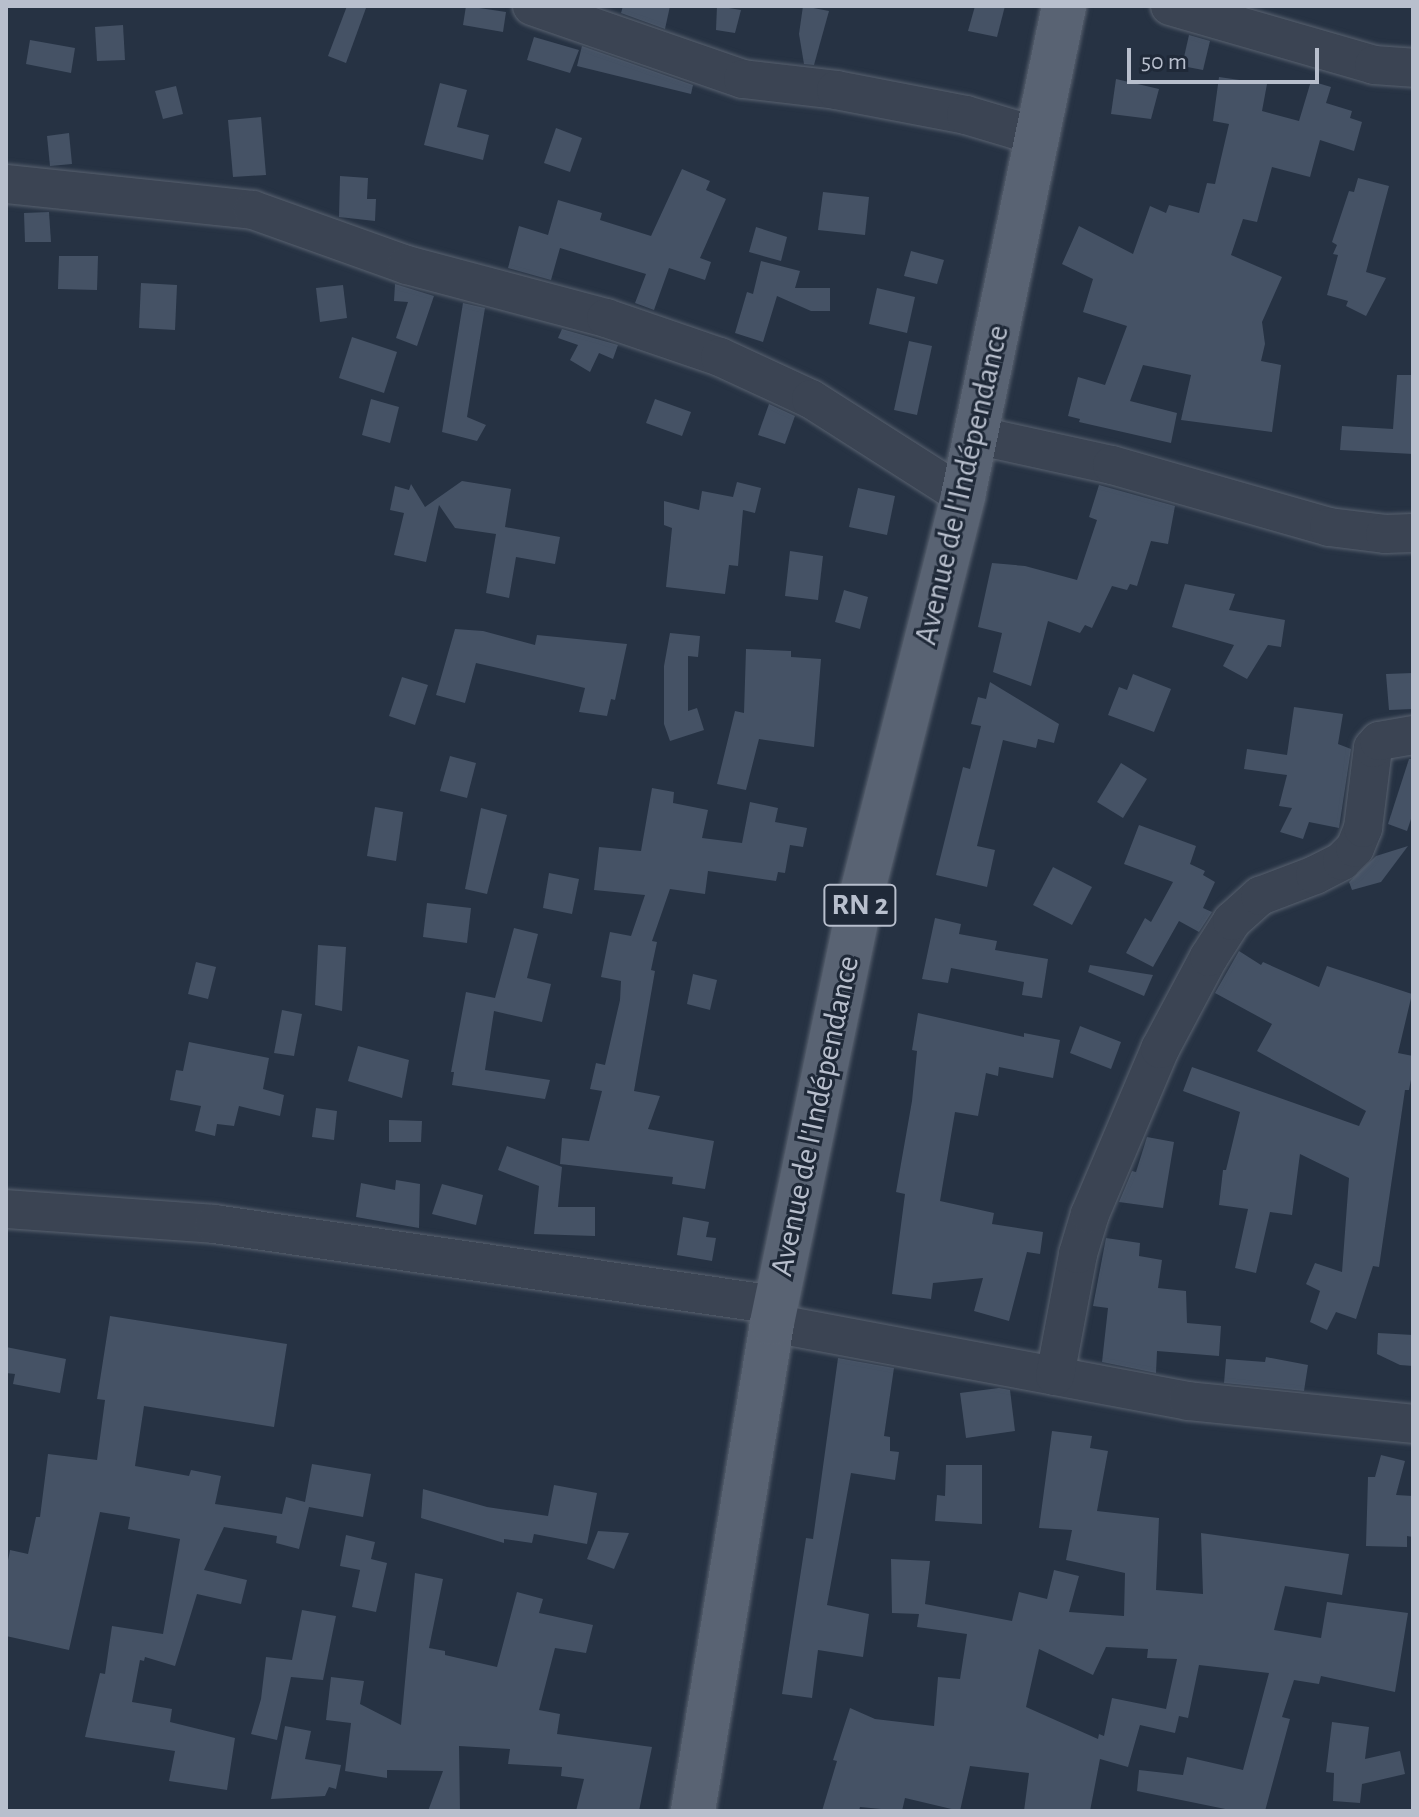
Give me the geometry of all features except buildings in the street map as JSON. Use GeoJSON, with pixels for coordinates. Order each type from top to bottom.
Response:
{"type":"FeatureCollection","features":[{"type":"Feature","properties":{"kind":"main road","name":"Avenue de l'Indépendance"},"geometry":{"type":"LineString","coordinates":[[693,1811],[774,1314],[862,893],[963,496],[1040,137],[1064,6]]}},
{"type":"Feature","properties":{"kind":"street"},"geometry":{"type":"LineString","coordinates":[[532,6],[743,79],[836,90],[966,115],[1040,137]]}},
{"type":"Feature","properties":{"kind":"street"},"geometry":{"type":"LineString","coordinates":[[1170,6],[1374,65],[1413,68]]}},
{"type":"Feature","properties":{"kind":"street"},"geometry":{"type":"LineString","coordinates":[[6,184],[253,210],[407,265],[606,318],[720,357],[811,399],[963,496]]}},
{"type":"Feature","properties":{"kind":"street"},"geometry":{"type":"LineString","coordinates":[[975,435],[1112,465],[1329,527],[1385,534],[1413,533]]}},
{"type":"Feature","properties":{"kind":"street"},"geometry":{"type":"LineString","coordinates":[[1055,1376],[1078,1254],[1090,1214],[1160,1049],[1209,957],[1232,921],[1260,896],[1315,875],[1342,861],[1355,848],[1363,828],[1373,748],[1379,741],[1413,735]]}},
{"type":"Feature","properties":{"kind":"street"},"geometry":{"type":"LineString","coordinates":[[6,1209],[214,1224],[774,1314],[1055,1376],[1188,1401],[1413,1424]]}}]}
